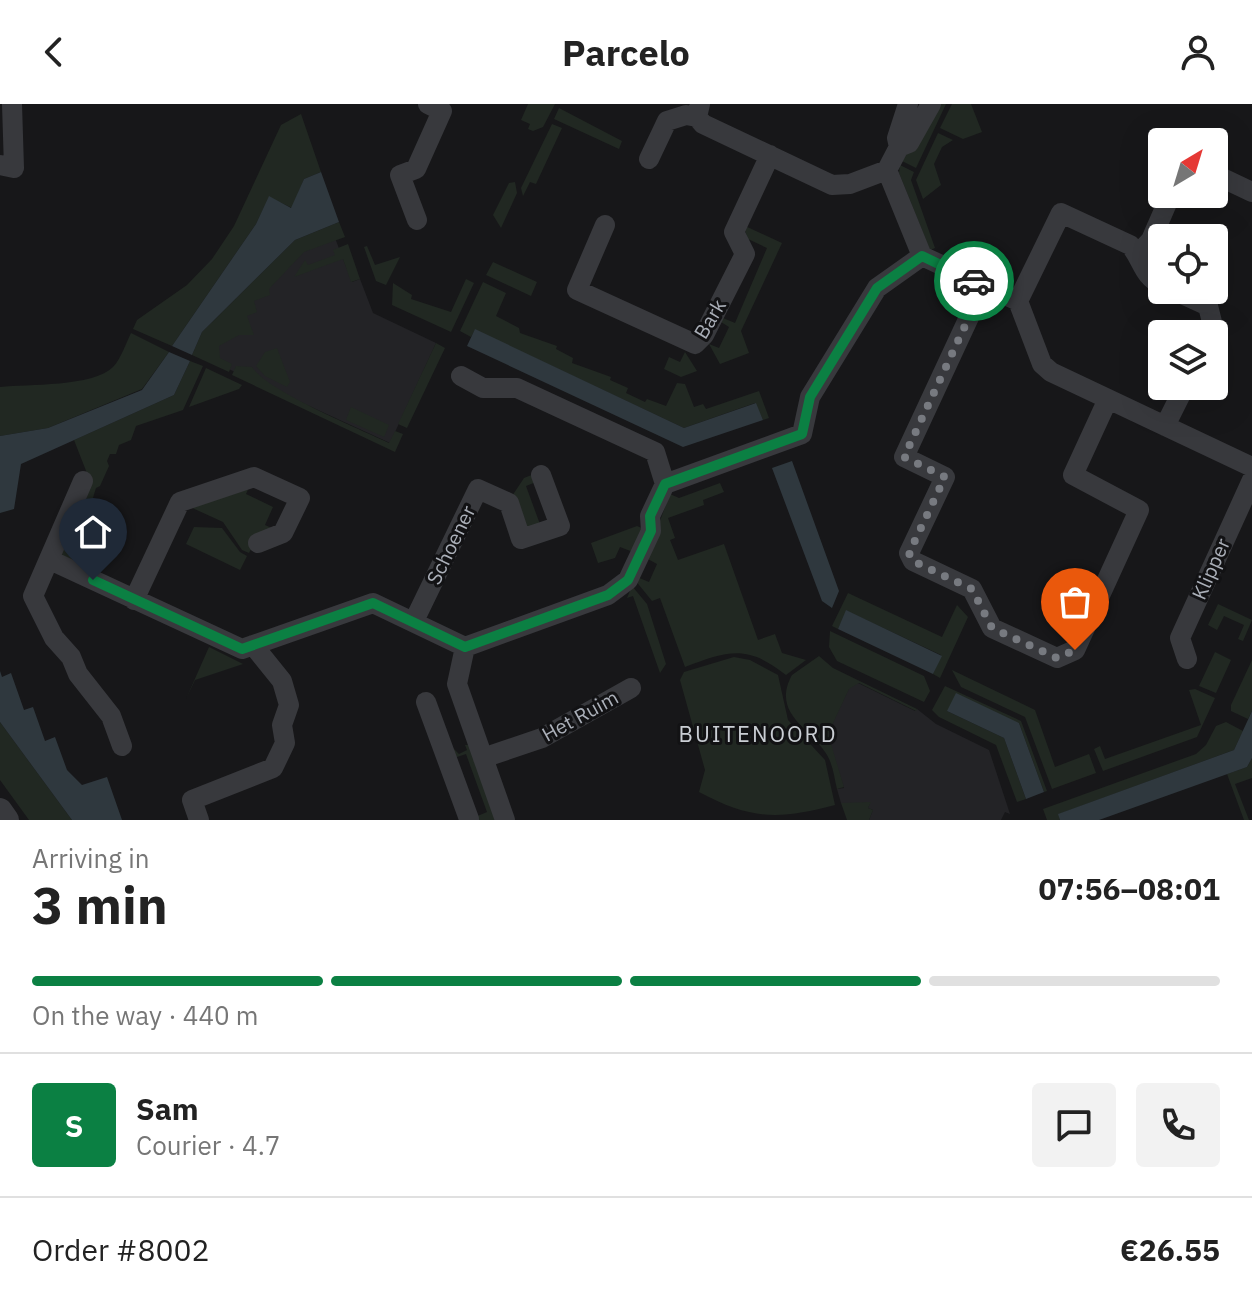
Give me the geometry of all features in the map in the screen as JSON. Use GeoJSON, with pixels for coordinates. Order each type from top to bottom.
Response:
{"type":"FeatureCollection","features":[{"type":"Feature","properties":{"kind":"street"},"geometry":{"type":"LineString","coordinates":[[0,165],[14,168],[12,104]]}},
{"type":"Feature","properties":{"kind":"street"},"geometry":{"type":"LineString","coordinates":[[417,220],[400,175],[416,169],[442,111],[428,104]]}},
{"type":"Feature","properties":{"kind":"street"},"geometry":{"type":"LineString","coordinates":[[649,159],[667,121],[698,110],[703,124],[832,185],[850,184],[887,170],[899,147],[897,138],[908,104]]}},
{"type":"Feature","properties":{"kind":"street"},"geometry":{"type":"LineString","coordinates":[[899,147],[909,143],[931,104]]}},
{"type":"Feature","properties":{"kind":"street","name":"Bark"},"geometry":{"type":"LineString","coordinates":[[605,225],[577,290],[695,344],[704,335],[745,254],[734,232],[770,155]]}},
{"type":"Feature","properties":{"kind":"street"},"geometry":{"type":"LineString","coordinates":[[887,170],[922,256],[1018,301],[1042,364],[1051,372],[1252,467]]}},
{"type":"Feature","properties":{"kind":"street"},"geometry":{"type":"LineString","coordinates":[[1228,181],[1252,192]]}},
{"type":"Feature","properties":{"kind":"street"},"geometry":{"type":"LineString","coordinates":[[1138,254],[1151,240],[1165,208]]}},
{"type":"Feature","properties":{"kind":"street"},"geometry":{"type":"LineString","coordinates":[[1018,301],[1061,213],[1130,245],[1148,275]]}},
{"type":"Feature","properties":{"kind":"street"},"geometry":{"type":"LineString","coordinates":[[665,484],[802,434],[810,397],[877,288],[922,256]]}},
{"type":"Feature","properties":{"kind":"street"},"geometry":{"type":"LineString","coordinates":[[984,285],[904,457],[945,477],[909,553],[913,561],[972,589],[992,628],[1057,658],[1075,650],[1139,510],[1073,475],[1108,399]]}},
{"type":"Feature","properties":{"kind":"street"},"geometry":{"type":"LineString","coordinates":[[50,560],[242,649],[373,603],[465,647],[608,595],[628,580],[651,531],[650,516],[665,484],[655,452],[517,388],[483,388],[461,376]]}},
{"type":"Feature","properties":{"kind":"street"},"geometry":{"type":"LineString","coordinates":[[1165,426],[1178,400]]}},
{"type":"Feature","properties":{"kind":"street","name":"Schoener"},"geometry":{"type":"LineString","coordinates":[[414,621],[478,489],[509,503],[521,539],[560,526],[541,475]]}},
{"type":"Feature","properties":{"kind":"street"},"geometry":{"type":"LineString","coordinates":[[134,600],[180,502],[254,477],[300,498],[283,533],[258,543]]}},
{"type":"Feature","properties":{"kind":"street","name":"Klipper"},"geometry":{"type":"LineString","coordinates":[[1187,659],[1180,638],[1252,480]]}},
{"type":"Feature","properties":{"kind":"street"},"geometry":{"type":"LineString","coordinates":[[83,481],[33,596],[54,638],[71,657],[78,674],[111,716],[122,746]]}},
{"type":"Feature","properties":{"kind":"street"},"geometry":{"type":"LineString","coordinates":[[199,820],[192,800],[273,768],[285,743],[282,725],[289,705],[286,693],[282,681],[253,645]]}},
{"type":"Feature","properties":{"kind":"street"},"geometry":{"type":"LineString","coordinates":[[465,647],[457,684],[505,820]]}},
{"type":"Feature","properties":{"kind":"street","name":"Het Ruim"},"geometry":{"type":"LineString","coordinates":[[483,758],[542,738],[631,688]]}},
{"type":"Feature","properties":{"kind":"street"},"geometry":{"type":"LineString","coordinates":[[426,702],[469,819]]}},
{"type":"Feature","properties":{"kind":"street"},"geometry":{"type":"LineString","coordinates":[[443,747],[475,735]]}},
{"type":"Feature","properties":{"kind":"street"},"geometry":{"type":"LineString","coordinates":[[0,810],[7,820]]}},
{"type":"Feature","properties":{"kind":"shaded area"},"geometry":{"type":"Polygon","coordinates":[[[528,104],[555,104],[543,127],[533,131],[528,129],[530,124],[521,120],[528,104]]]}},
{"type":"Feature","properties":{"kind":"shaded area"},"geometry":{"type":"Polygon","coordinates":[[[937,104],[946,104],[916,168],[902,161],[937,104]]]}},
{"type":"Feature","properties":{"kind":"shaded area"},"geometry":{"type":"Polygon","coordinates":[[[952,104],[971,104],[982,132],[963,139],[940,128],[952,104]]]}},
{"type":"Feature","properties":{"kind":"shaded area"},"geometry":{"type":"Polygon","coordinates":[[[559,108],[622,141],[619,149],[554,119],[559,108]]]}},
{"type":"Feature","properties":{"kind":"shaded area"},"geometry":{"type":"Polygon","coordinates":[[[301,114],[321,172],[304,179],[292,208],[269,197],[256,224],[172,346],[133,329],[137,320],[187,285],[212,259],[234,226],[281,125],[301,114]]]}},
{"type":"Feature","properties":{"kind":"shaded area"},"geometry":{"type":"Polygon","coordinates":[[[552,124],[562,128],[536,184],[530,182],[523,196],[521,188],[552,124]]]}},
{"type":"Feature","properties":{"kind":"shaded area"},"geometry":{"type":"Polygon","coordinates":[[[938,133],[953,140],[942,147],[934,164],[941,185],[923,199],[916,180],[938,133]]]}},
{"type":"Feature","properties":{"kind":"shaded area"},"geometry":{"type":"Polygon","coordinates":[[[900,165],[914,172],[911,180],[935,248],[930,250],[899,173],[900,165]]]}},
{"type":"Feature","properties":{"kind":"shaded area"},"geometry":{"type":"Polygon","coordinates":[[[321,172],[339,222],[295,240],[202,332],[192,355],[172,346],[256,224],[269,196],[291,208],[304,179],[321,172]]]}},
{"type":"Feature","properties":{"kind":"shaded area"},"geometry":{"type":"Polygon","coordinates":[[[515,182],[517,193],[501,228],[493,215],[509,183],[515,182]]]}},
{"type":"Feature","properties":{"kind":"shaded area"},"geometry":{"type":"Polygon","coordinates":[[[339,222],[345,237],[304,252],[269,289],[270,295],[254,301],[257,312],[247,316],[254,335],[239,335],[219,346],[220,358],[232,364],[229,372],[192,355],[202,332],[295,240],[339,222]]]}},
{"type":"Feature","properties":{"kind":"shaded area"},"geometry":{"type":"Polygon","coordinates":[[[743,225],[782,243],[741,331],[749,353],[720,364],[709,344],[719,348],[729,327],[721,322],[723,318],[735,323],[767,248],[748,239],[743,225]]]}},
{"type":"Feature","properties":{"kind":"shaded area"},"geometry":{"type":"Polygon","coordinates":[[[335,238],[352,282],[360,279],[373,313],[436,343],[390,443],[209,360],[210,343],[305,249],[335,238]]]}},
{"type":"Feature","properties":{"kind":"shaded area"},"geometry":{"type":"Polygon","coordinates":[[[348,244],[360,279],[351,282],[343,259],[294,277],[305,260],[308,265],[335,255],[333,250],[348,244]]]}},
{"type":"Feature","properties":{"kind":"shaded area"},"geometry":{"type":"Polygon","coordinates":[[[367,246],[375,265],[400,257],[386,285],[376,281],[364,247],[367,246]]]}},
{"type":"Feature","properties":{"kind":"shaded area"},"geometry":{"type":"Polygon","coordinates":[[[493,262],[537,282],[531,296],[486,275],[493,262]]]}},
{"type":"Feature","properties":{"kind":"shaded area"},"geometry":{"type":"Polygon","coordinates":[[[466,279],[474,283],[451,332],[392,305],[393,283],[412,295],[411,299],[451,312],[466,279]]]}},
{"type":"Feature","properties":{"kind":"shaded area"},"geometry":{"type":"Polygon","coordinates":[[[483,282],[506,293],[496,316],[519,328],[520,333],[557,346],[556,349],[573,358],[572,363],[611,377],[610,380],[628,388],[626,393],[645,402],[647,399],[666,406],[677,383],[685,384],[694,407],[703,404],[706,409],[759,391],[769,418],[763,420],[755,403],[684,428],[475,330],[471,337],[460,331],[483,282]]]}},
{"type":"Feature","properties":{"kind":"shaded area"},"geometry":{"type":"Polygon","coordinates":[[[475,329],[684,428],[756,403],[763,420],[683,447],[467,346],[475,329]]]}},
{"type":"Feature","properties":{"kind":"shaded area"},"geometry":{"type":"Polygon","coordinates":[[[131,333],[169,352],[142,389],[48,428],[0,436],[0,387],[76,381],[104,373],[116,364],[131,333]]]}},
{"type":"Feature","properties":{"kind":"shaded area"},"geometry":{"type":"Polygon","coordinates":[[[436,343],[445,348],[407,428],[398,424],[436,343]]]}},
{"type":"Feature","properties":{"kind":"shaded area"},"geometry":{"type":"Polygon","coordinates":[[[277,348],[290,382],[287,387],[265,376],[256,366],[265,352],[277,348]]]}},
{"type":"Feature","properties":{"kind":"shaded area"},"geometry":{"type":"Polygon","coordinates":[[[169,352],[190,361],[174,395],[21,464],[14,509],[0,513],[0,436],[48,428],[142,390],[169,352]]]}},
{"type":"Feature","properties":{"kind":"shaded area"},"geometry":{"type":"Polygon","coordinates":[[[685,352],[697,371],[681,377],[664,369],[669,357],[680,362],[685,352]]]}},
{"type":"Feature","properties":{"kind":"shaded area"},"geometry":{"type":"Polygon","coordinates":[[[190,361],[203,366],[183,410],[136,426],[131,440],[119,445],[116,454],[110,454],[107,461],[109,466],[100,486],[96,488],[88,514],[80,522],[81,527],[67,549],[73,557],[73,564],[62,559],[59,551],[90,481],[74,440],[174,395],[190,361]]]}},
{"type":"Feature","properties":{"kind":"shaded area"},"geometry":{"type":"Polygon","coordinates":[[[236,366],[252,367],[261,377],[294,398],[389,443],[395,431],[403,434],[395,452],[232,375],[236,366]]]}},
{"type":"Feature","properties":{"kind":"shaded area"},"geometry":{"type":"Polygon","coordinates":[[[206,368],[242,385],[239,389],[189,407],[206,368]]]}},
{"type":"Feature","properties":{"kind":"shaded area"},"geometry":{"type":"Polygon","coordinates":[[[351,407],[389,425],[384,437],[346,420],[351,407]]]}},
{"type":"Feature","properties":{"kind":"shaded area"},"geometry":{"type":"Polygon","coordinates":[[[792,461],[839,591],[832,608],[822,601],[772,468],[792,461]]]}},
{"type":"Feature","properties":{"kind":"shaded area"},"geometry":{"type":"Polygon","coordinates":[[[534,474],[536,482],[526,486],[541,527],[525,533],[512,496],[524,478],[534,474]]]}},
{"type":"Feature","properties":{"kind":"shaded area"},"geometry":{"type":"Polygon","coordinates":[[[251,483],[246,494],[273,507],[265,525],[276,530],[253,545],[249,553],[242,550],[223,522],[188,506],[251,483]]]}},
{"type":"Feature","properties":{"kind":"shaded area"},"geometry":{"type":"Polygon","coordinates":[[[720,483],[724,492],[703,500],[704,505],[668,518],[675,538],[670,540],[678,560],[724,544],[758,640],[775,634],[782,653],[806,660],[786,675],[760,658],[737,653],[685,667],[660,598],[652,601],[635,580],[637,577],[649,582],[657,564],[646,558],[670,494],[679,498],[720,483]]]}},
{"type":"Feature","properties":{"kind":"shaded area"},"geometry":{"type":"Polygon","coordinates":[[[637,526],[644,529],[633,552],[620,547],[615,558],[598,563],[591,543],[637,526]]]}},
{"type":"Feature","properties":{"kind":"shaded area"},"geometry":{"type":"Polygon","coordinates":[[[194,527],[222,528],[240,552],[247,556],[240,570],[186,544],[194,527]]]}},
{"type":"Feature","properties":{"kind":"shaded area"},"geometry":{"type":"Polygon","coordinates":[[[632,586],[647,604],[666,664],[660,673],[633,596],[627,598],[632,586]]]}},
{"type":"Feature","properties":{"kind":"shaded area"},"geometry":{"type":"Polygon","coordinates":[[[848,593],[942,637],[957,605],[968,617],[940,678],[933,674],[941,655],[847,611],[838,629],[832,626],[848,593]]]}},
{"type":"Feature","properties":{"kind":"shaded area"},"geometry":{"type":"Polygon","coordinates":[[[1218,604],[1252,620],[1243,641],[1238,639],[1244,625],[1224,616],[1217,630],[1208,625],[1218,604]]]}},
{"type":"Feature","properties":{"kind":"shaded area"},"geometry":{"type":"Polygon","coordinates":[[[846,610],[942,656],[933,674],[838,629],[846,610]]]}},
{"type":"Feature","properties":{"kind":"shaded area"},"geometry":{"type":"Polygon","coordinates":[[[830,631],[924,676],[930,691],[924,702],[837,661],[829,647],[830,631]]]}},
{"type":"Feature","properties":{"kind":"shaded area"},"geometry":{"type":"Polygon","coordinates":[[[209,647],[243,664],[195,680],[186,699],[209,647]]]}},
{"type":"Feature","properties":{"kind":"shaded area"},"geometry":{"type":"Polygon","coordinates":[[[1215,652],[1231,660],[1216,693],[1199,686],[1215,652]]]}},
{"type":"Feature","properties":{"kind":"shaded area"},"geometry":{"type":"Polygon","coordinates":[[[819,656],[833,668],[917,709],[859,683],[849,689],[828,734],[844,787],[837,789],[828,756],[795,719],[786,700],[792,675],[819,656]]]}},
{"type":"Feature","properties":{"kind":"shaded area"},"geometry":{"type":"Polygon","coordinates":[[[734,657],[750,660],[778,675],[788,720],[825,760],[835,805],[797,813],[766,815],[735,808],[699,792],[705,770],[680,680],[684,672],[734,657]]]}},
{"type":"Feature","properties":{"kind":"shaded area"},"geometry":{"type":"Polygon","coordinates":[[[1252,660],[1252,711],[1248,719],[1231,711],[1231,705],[1252,660]]]}},
{"type":"Feature","properties":{"kind":"shaded area"},"geometry":{"type":"Polygon","coordinates":[[[952,670],[1035,710],[1055,767],[1089,754],[1096,773],[1052,789],[1025,717],[961,687],[952,670]]]}},
{"type":"Feature","properties":{"kind":"shaded area"},"geometry":{"type":"Polygon","coordinates":[[[0,671],[2,677],[11,673],[24,710],[33,707],[45,741],[55,737],[67,770],[82,785],[107,777],[122,820],[72,820],[0,722],[0,671]]]}},
{"type":"Feature","properties":{"kind":"shaded area"},"geometry":{"type":"Polygon","coordinates":[[[858,683],[915,711],[917,709],[936,724],[989,750],[1010,814],[1005,812],[1001,820],[869,820],[873,810],[868,808],[870,803],[841,803],[837,789],[844,788],[827,735],[849,688],[858,683]]]}},
{"type":"Feature","properties":{"kind":"shaded area"},"geometry":{"type":"Polygon","coordinates":[[[945,686],[1021,721],[1047,791],[1044,792],[1019,723],[947,711],[1004,738],[1026,799],[1017,802],[996,745],[939,717],[932,710],[945,686]]]}},
{"type":"Feature","properties":{"kind":"shaded area"},"geometry":{"type":"Polygon","coordinates":[[[1195,689],[1215,698],[1197,737],[1103,771],[1094,749],[1100,746],[1105,759],[1201,725],[1189,690],[1195,689]]]}},
{"type":"Feature","properties":{"kind":"shaded area"},"geometry":{"type":"Polygon","coordinates":[[[956,693],[1019,723],[1044,792],[1026,799],[1004,738],[947,711],[956,693]]]}},
{"type":"Feature","properties":{"kind":"shaded area"},"geometry":{"type":"Polygon","coordinates":[[[1252,711],[1252,758],[1247,767],[1099,820],[1060,820],[1058,814],[1234,750],[1252,711]]]}},
{"type":"Feature","properties":{"kind":"shaded area"},"geometry":{"type":"Polygon","coordinates":[[[0,722],[72,820],[29,820],[0,780],[0,722]]]}},
{"type":"Feature","properties":{"kind":"shaded area"},"geometry":{"type":"Polygon","coordinates":[[[1226,722],[1243,731],[1234,750],[1059,814],[1060,820],[1047,820],[1043,809],[1196,754],[1206,745],[1216,726],[1226,722]]]}},
{"type":"Feature","properties":{"kind":"shaded area"},"geometry":{"type":"Polygon","coordinates":[[[465,745],[470,745],[497,820],[468,820],[487,812],[466,754],[454,758],[454,749],[459,754],[467,750],[465,745]]]}},
{"type":"Feature","properties":{"kind":"shaded area"},"geometry":{"type":"Polygon","coordinates":[[[1252,758],[1252,778],[1235,784],[1249,820],[1244,820],[1227,774],[1247,767],[1252,758]]]}},
{"type":"Feature","properties":{"kind":"shaded area"},"geometry":{"type":"Polygon","coordinates":[[[871,802],[868,808],[873,810],[869,820],[847,820],[841,803],[871,802]]]}},
{"type":"Feature","properties":{"kind":"way so far"},"geometry":{"type":"LineString","coordinates":[[974,281],[984,285],[904,457],[945,477],[909,553],[913,561],[972,589],[992,628],[1057,658],[1075,650]]}},
{"type":"Feature","properties":{"kind":"district","name":"BUITENOORD"},"geometry":{"type":"Point","coordinates":[758,734]}},
{"type":"Feature","properties":{"kind":"route"},"geometry":{"type":"LineString","coordinates":[[93,580],[242,649],[373,603],[465,647],[608,595],[628,580],[651,531],[650,516],[665,484],[750,456],[802,434],[810,397],[877,288],[922,256],[974,281]]}}]}
